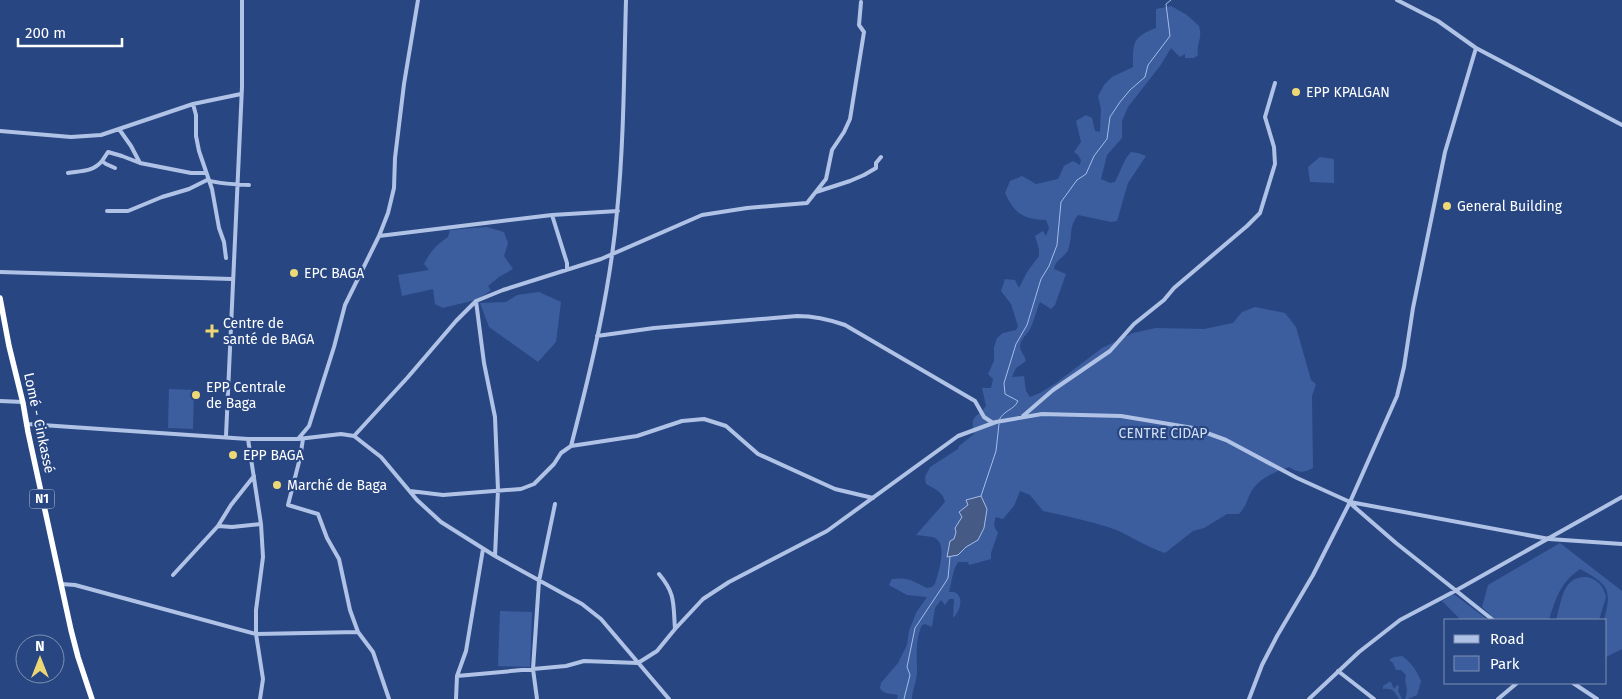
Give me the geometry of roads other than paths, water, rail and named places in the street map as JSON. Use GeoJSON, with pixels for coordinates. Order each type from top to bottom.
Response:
{"type":"FeatureCollection","features":[{"type":"Feature","properties":{"kind":"highway","name":"Lomé - Cinkassé"},"geometry":{"type":"LineString","coordinates":[[0,298],[61,584],[78,657],[92,699]]}},
{"type":"Feature","properties":{"kind":"street"},"geometry":{"type":"LineString","coordinates":[[226,436],[241,94],[242,0]]}},
{"type":"Feature","properties":{"kind":"street"},"geometry":{"type":"LineString","coordinates":[[390,699],[373,652],[358,632],[350,610],[339,559],[327,538],[318,514],[288,506],[288,498],[300,458],[301,439],[308,426],[334,347],[345,305],[379,236],[388,213],[394,188],[395,158],[404,84],[418,0]]}},
{"type":"Feature","properties":{"kind":"street"},"geometry":{"type":"LineString","coordinates":[[571,446],[592,367],[618,211],[626,0]]}},
{"type":"Feature","properties":{"kind":"street"},"geometry":{"type":"LineString","coordinates":[[1397,0],[1438,21],[1476,48],[1622,125]]}},
{"type":"Feature","properties":{"kind":"street"},"geometry":{"type":"LineString","coordinates":[[354,436],[408,377],[456,320],[476,302],[503,290],[612,254],[702,215],[747,208],[807,203],[826,179],[832,150],[844,132],[850,118],[864,32],[859,26],[861,2]]}},
{"type":"Feature","properties":{"kind":"street"},"geometry":{"type":"LineString","coordinates":[[1249,699],[1277,636],[1318,566],[1350,502],[1397,396],[1445,152],[1476,48]]}},
{"type":"Feature","properties":{"kind":"street"},"geometry":{"type":"LineString","coordinates":[[1024,416],[1053,390],[1110,351],[1134,324],[1164,300],[1174,288],[1260,213],[1275,164],[1274,147],[1265,117],[1276,83]]}},
{"type":"Feature","properties":{"kind":"street"},"geometry":{"type":"LineString","coordinates":[[0,131],[71,137],[101,135],[193,104],[241,94]]}},
{"type":"Feature","properties":{"kind":"street"},"geometry":{"type":"LineString","coordinates":[[193,104],[196,115],[198,151],[215,200],[226,258]]}},
{"type":"Feature","properties":{"kind":"street"},"geometry":{"type":"LineString","coordinates":[[119,129],[132,146],[140,163]]}},
{"type":"Feature","properties":{"kind":"street"},"geometry":{"type":"LineString","coordinates":[[68,173],[84,172],[94,168],[108,152],[152,167],[206,173]]}},
{"type":"Feature","properties":{"kind":"street"},"geometry":{"type":"LineString","coordinates":[[816,192],[864,175],[876,168],[876,163],[881,157]]}},
{"type":"Feature","properties":{"kind":"street"},"geometry":{"type":"LineString","coordinates":[[102,161],[115,168]]}},
{"type":"Feature","properties":{"kind":"street"},"geometry":{"type":"LineString","coordinates":[[107,211],[128,211],[209,180],[212,182],[249,185]]}},
{"type":"Feature","properties":{"kind":"street"},"geometry":{"type":"LineString","coordinates":[[379,236],[552,214],[618,211]]}},
{"type":"Feature","properties":{"kind":"street"},"geometry":{"type":"LineString","coordinates":[[552,214],[567,263],[567,269]]}},
{"type":"Feature","properties":{"kind":"street"},"geometry":{"type":"LineString","coordinates":[[0,272],[232,279]]}},
{"type":"Feature","properties":{"kind":"street"},"geometry":{"type":"LineString","coordinates":[[476,302],[484,363],[494,417],[498,490],[495,556]]}},
{"type":"Feature","properties":{"kind":"street"},"geometry":{"type":"LineString","coordinates":[[597,336],[654,328],[797,316],[825,318],[845,325],[954,388],[975,401],[984,417],[997,422]]}},
{"type":"Feature","properties":{"kind":"street"},"geometry":{"type":"LineString","coordinates":[[0,401],[23,402]]}},
{"type":"Feature","properties":{"kind":"street"},"geometry":{"type":"LineString","coordinates":[[457,676],[566,666],[584,661],[638,663],[657,651],[703,599],[729,582],[827,531],[958,436],[997,422],[1024,416],[1042,414],[1102,415],[1129,417],[1193,428],[1226,440],[1297,478],[1350,502],[1549,539],[1622,544]]}},
{"type":"Feature","properties":{"kind":"street"},"geometry":{"type":"LineString","coordinates":[[410,491],[443,495],[521,489],[534,484],[554,464],[561,453],[571,446],[637,436],[682,421],[704,419],[726,426],[758,454],[835,489],[872,498]]}},
{"type":"Feature","properties":{"kind":"street"},"geometry":{"type":"LineString","coordinates":[[27,424],[226,436],[248,439],[301,439],[342,434],[354,436],[381,457],[430,514],[483,549],[582,604],[601,619],[669,699]]}},
{"type":"Feature","properties":{"kind":"street"},"geometry":{"type":"LineString","coordinates":[[248,439],[262,524],[263,557],[256,610],[256,634],[263,679],[260,699]]}},
{"type":"Feature","properties":{"kind":"street"},"geometry":{"type":"LineString","coordinates":[[174,575],[218,526],[254,476]]}},
{"type":"Feature","properties":{"kind":"street"},"geometry":{"type":"LineString","coordinates":[[1311,698],[1358,652],[1400,620],[1622,497]]}},
{"type":"Feature","properties":{"kind":"street"},"geometry":{"type":"LineString","coordinates":[[1350,502],[1396,543],[1492,619]]}},
{"type":"Feature","properties":{"kind":"street"},"geometry":{"type":"LineString","coordinates":[[537,699],[533,669],[539,581],[555,504]]}},
{"type":"Feature","properties":{"kind":"street"},"geometry":{"type":"LineString","coordinates":[[218,526],[232,527],[262,524]]}},
{"type":"Feature","properties":{"kind":"street"},"geometry":{"type":"LineString","coordinates":[[456,699],[457,676],[466,651],[483,549]]}},
{"type":"Feature","properties":{"kind":"street"},"geometry":{"type":"LineString","coordinates":[[659,574],[669,585],[673,598],[675,629]]}},
{"type":"Feature","properties":{"kind":"street"},"geometry":{"type":"LineString","coordinates":[[61,584],[75,585],[256,634],[358,632]]}},
{"type":"Feature","properties":{"kind":"street"},"geometry":{"type":"LineString","coordinates":[[1338,671],[1374,699]]}},
{"type":"Feature","properties":{"kind":"street"},"geometry":{"type":"LineString","coordinates":[[1498,699],[1516,684]]}},
{"type":"Feature","properties":{"kind":"street"},"geometry":{"type":"LineString","coordinates":[[1574,684],[1597,699]]}},
{"type":"Feature","properties":{"kind":"street"},"geometry":{"type":"LineString","coordinates":[[1506,692],[1507,699]]}},
{"type":"Feature","properties":{"kind":"waterway"},"geometry":{"type":"LineString","coordinates":[[999,420],[1018,401],[1005,394],[1004,383],[1016,344],[1027,325],[1041,279],[1049,266],[1057,245],[1061,202],[1077,180],[1086,174],[1094,156],[1107,139],[1110,117],[1130,90],[1145,77],[1148,65],[1170,36],[1166,4],[1171,0]]}},
{"type":"Feature","properties":{"kind":"waterway"},"geometry":{"type":"LineString","coordinates":[[981,496],[996,451],[999,424]]}},
{"type":"Feature","properties":{"kind":"waterway"},"geometry":{"type":"LineString","coordinates":[[904,699],[910,675],[907,667],[915,628],[948,578],[950,557]]}},
{"type":"Feature","properties":{"kind":"place","name":"EPP KPALGAN"},"geometry":{"type":"Point","coordinates":[1296,92]}},
{"type":"Feature","properties":{"kind":"place","name":"General Building"},"geometry":{"type":"Point","coordinates":[1447,206]}},
{"type":"Feature","properties":{"kind":"place","name":"EPC BAGA"},"geometry":{"type":"Point","coordinates":[294,273]}},
{"type":"Feature","properties":{"kind":"place","name":"Centre de santé de BAGA"},"geometry":{"type":"Point","coordinates":[212,331]}},
{"type":"Feature","properties":{"kind":"place","name":"EPP Centrale de Baga"},"geometry":{"type":"Point","coordinates":[196,395]}},
{"type":"Feature","properties":{"kind":"place","name":"EPP BAGA"},"geometry":{"type":"Point","coordinates":[233,455]}},
{"type":"Feature","properties":{"kind":"place","name":"Marché de Baga"},"geometry":{"type":"Point","coordinates":[277,485]}},
{"type":"Feature","properties":{"kind":"park label","name":"CENTRE CIDAP"},"geometry":{"type":"Point","coordinates":[1163,433]}}]}
